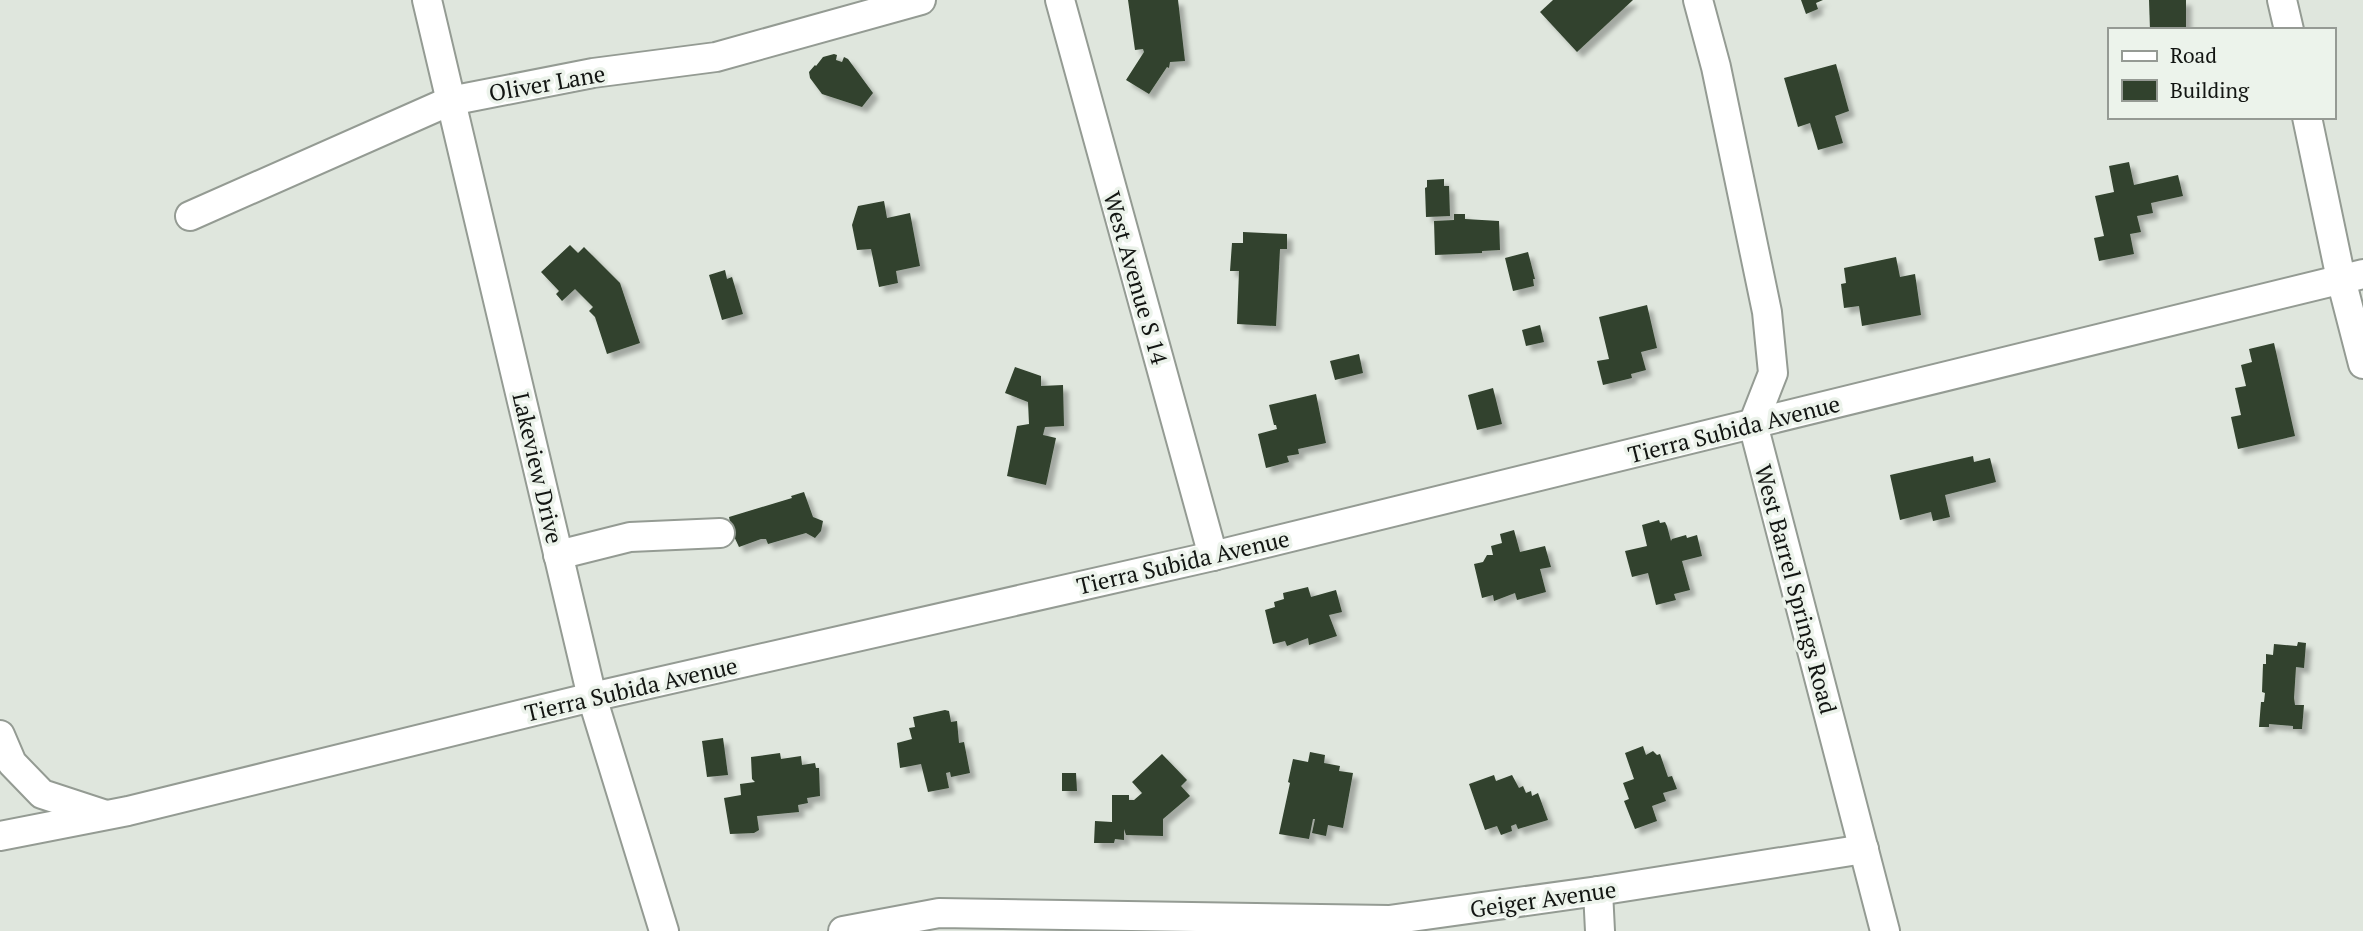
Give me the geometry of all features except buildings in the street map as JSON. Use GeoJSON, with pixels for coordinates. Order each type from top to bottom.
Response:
{"type":"FeatureCollection","features":[{"type":"Feature","properties":{"kind":"street","name":"Lakeview Drive"},"geometry":{"type":"LineString","coordinates":[[427,0],[592,697],[664,931]]}},
{"type":"Feature","properties":{"kind":"street","name":"Oliver Lane"},"geometry":{"type":"LineString","coordinates":[[190,216],[450,101],[593,73],[716,57],[921,0]]}},
{"type":"Feature","properties":{"kind":"street","name":"West Avenue S 14"},"geometry":{"type":"LineString","coordinates":[[1060,0],[1213,556]]}},
{"type":"Feature","properties":{"kind":"street"},"geometry":{"type":"LineString","coordinates":[[1698,0],[1716,67],[1767,312],[1773,373],[1753,424]]}},
{"type":"Feature","properties":{"kind":"street"},"geometry":{"type":"LineString","coordinates":[[2283,0],[2289,28]]}},
{"type":"Feature","properties":{"kind":"street"},"geometry":{"type":"LineString","coordinates":[[2308,119],[2352,277],[2363,364]]}},
{"type":"Feature","properties":{"kind":"street","name":"Tierra Subida Avenue"},"geometry":{"type":"LineString","coordinates":[[0,836],[106,815],[592,697],[1213,556],[2352,277]]}},
{"type":"Feature","properties":{"kind":"street","name":"West Barrel Springs Road"},"geometry":{"type":"LineString","coordinates":[[1753,424],[1885,931]]}},
{"type":"Feature","properties":{"kind":"street"},"geometry":{"type":"LineString","coordinates":[[558,555],[630,537],[720,533]]}},
{"type":"Feature","properties":{"kind":"street"},"geometry":{"type":"LineString","coordinates":[[0,736],[12,763],[42,794],[106,815]]}},
{"type":"Feature","properties":{"kind":"street","name":"Geiger Avenue"},"geometry":{"type":"LineString","coordinates":[[843,931],[939,913],[1183,925],[1389,920],[1598,891],[1864,849]]}},
{"type":"Feature","properties":{"kind":"street"},"geometry":{"type":"LineString","coordinates":[[1598,891],[1600,931]]}}]}
